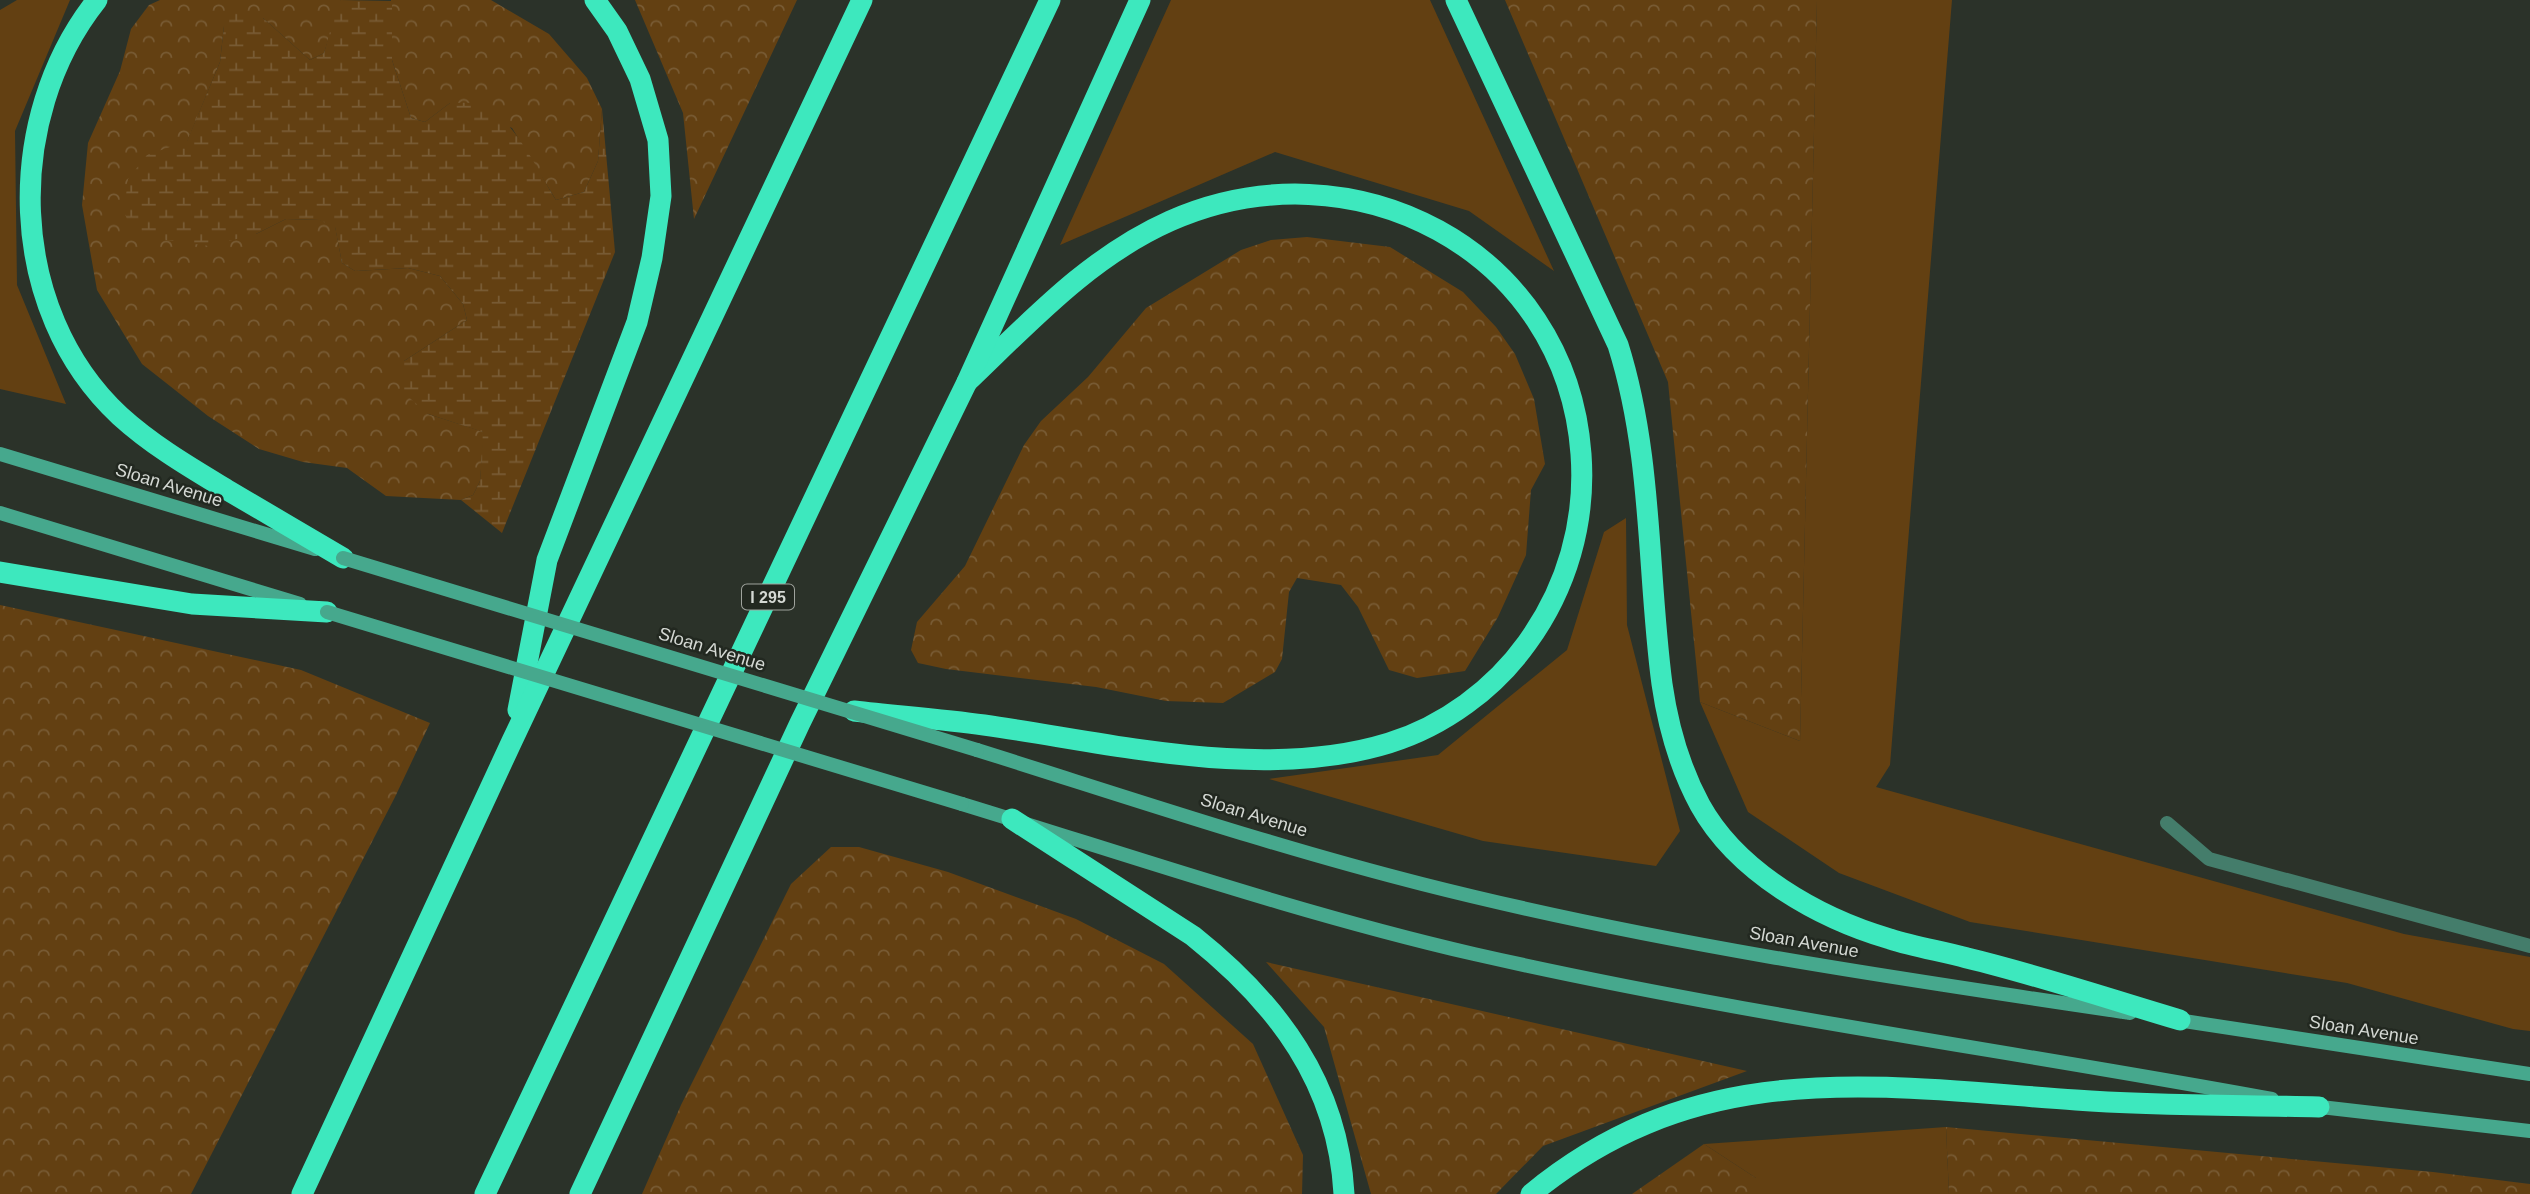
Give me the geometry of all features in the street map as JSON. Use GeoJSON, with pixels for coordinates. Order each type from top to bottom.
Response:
{"type":"FeatureCollection","features":[{"type":"Feature","properties":{"kind":"highway"},"geometry":{"type":"LineString","coordinates":[[97,0],[58,62],[37,124],[33,153],[30,216],[33,243],[39,272],[57,323],[69,348],[103,398],[139,433],[190,468],[343,558]]}},
{"type":"Feature","properties":{"kind":"highway"},"geometry":{"type":"LineString","coordinates":[[512,741],[547,560],[637,322],[654,247],[661,196],[658,140],[640,79],[617,31],[596,0]]}},
{"type":"Feature","properties":{"kind":"highway"},"geometry":{"type":"LineString","coordinates":[[302,1194],[512,741],[862,0]]}},
{"type":"Feature","properties":{"kind":"highway","name":"I 295"},"geometry":{"type":"LineString","coordinates":[[485,1194],[1050,0]]}},
{"type":"Feature","properties":{"kind":"highway"},"geometry":{"type":"LineString","coordinates":[[580,1194],[800,723],[967,382],[1140,0]]}},
{"type":"Feature","properties":{"kind":"highway"},"geometry":{"type":"LineString","coordinates":[[1456,0],[1618,345],[1630,382],[1638,422],[1662,685],[1674,743],[1701,807],[1734,849],[1756,869],[1784,889],[1845,923],[1887,939],[1967,958],[2180,1020]]}},
{"type":"Feature","properties":{"kind":"highway"},"geometry":{"type":"LineString","coordinates":[[844,710],[984,725],[1104,744],[1247,759],[1335,754],[1392,742],[1441,720],[1481,692],[1508,666],[1538,627],[1561,583],[1574,545],[1581,506],[1582,467],[1578,428],[1562,371],[1545,335],[1509,287],[1472,253],[1430,225],[1374,202],[1332,195],[1285,193],[1238,199],[1192,212],[1143,234],[1096,263],[1046,306],[967,382]]}},
{"type":"Feature","properties":{"kind":"highway"},"geometry":{"type":"LineString","coordinates":[[0,572],[192,604],[327,612]]}},
{"type":"Feature","properties":{"kind":"highway"},"geometry":{"type":"LineString","coordinates":[[1012,819],[1193,936],[1219,957],[1267,1004],[1290,1034],[1321,1094],[1338,1147],[1344,1194]]}},
{"type":"Feature","properties":{"kind":"highway"},"geometry":{"type":"LineString","coordinates":[[1531,1194],[1575,1161],[1632,1128],[1699,1104],[1780,1090],[1876,1087],[2119,1103],[2319,1107]]}},
{"type":"Feature","properties":{"kind":"main road","name":"Sloan Avenue"},"geometry":{"type":"LineString","coordinates":[[0,454],[1358,867],[1489,900],[1705,945],[1905,979],[2530,1074]]}},
{"type":"Feature","properties":{"kind":"main road"},"geometry":{"type":"LineString","coordinates":[[0,513],[1357,924],[1513,962],[1825,1023],[2319,1107],[2530,1131]]}},
{"type":"Feature","properties":{"kind":"lane"},"geometry":{"type":"LineString","coordinates":[[2167,823],[2209,859],[2530,946]]}},
{"type":"Feature","properties":{"kind":"green space"},"geometry":{"type":"Polygon","coordinates":[[[17,0],[70,0],[15,131],[17,285],[66,404],[0,389],[0,10],[17,0]]]}},
{"type":"Feature","properties":{"kind":"green space"},"geometry":{"type":"Polygon","coordinates":[[[160,0],[341,0],[324,53],[310,60],[263,18],[224,26],[220,62],[187,142],[147,156],[256,234],[286,219],[320,220],[335,226],[342,263],[355,271],[408,268],[440,276],[463,304],[467,320],[404,361],[428,414],[484,432],[480,481],[473,495],[461,500],[386,496],[347,468],[303,462],[259,449],[208,416],[142,364],[97,290],[82,205],[88,143],[120,71],[131,29],[149,5],[160,0]]]}},
{"type":"Feature","properties":{"kind":"green space"},"geometry":{"type":"Polygon","coordinates":[[[341,0],[392,1],[392,60],[411,118],[425,122],[450,103],[474,103],[490,109],[513,131],[556,200],[584,192],[598,161],[602,109],[615,252],[502,533],[461,500],[473,495],[480,481],[483,432],[428,414],[404,393],[404,361],[467,320],[463,304],[440,276],[408,268],[355,271],[342,263],[335,227],[319,220],[286,219],[256,234],[209,246],[159,239],[130,226],[124,212],[128,179],[147,155],[187,141],[220,62],[224,26],[233,13],[263,18],[310,60],[324,53],[341,0]]]}},
{"type":"Feature","properties":{"kind":"green space"},"geometry":{"type":"Polygon","coordinates":[[[391,0],[491,0],[549,34],[587,78],[602,109],[598,161],[584,192],[556,200],[512,128],[450,103],[425,122],[411,118],[392,60],[391,0]]]}},
{"type":"Feature","properties":{"kind":"green space"},"geometry":{"type":"Polygon","coordinates":[[[635,0],[797,0],[694,219],[683,113],[635,0]]]}},
{"type":"Feature","properties":{"kind":"green space"},"geometry":{"type":"Polygon","coordinates":[[[1171,0],[1430,0],[1554,271],[1469,211],[1275,152],[1060,245],[1171,0]]]}},
{"type":"Feature","properties":{"kind":"green space"},"geometry":{"type":"Polygon","coordinates":[[[1505,0],[1817,0],[1800,741],[1700,702],[1668,382],[1505,0]]]}},
{"type":"Feature","properties":{"kind":"green space"},"geometry":{"type":"Polygon","coordinates":[[[1817,0],[1952,0],[1890,765],[1876,787],[2404,934],[2530,957],[2530,1031],[2513,1029],[2347,983],[1970,922],[1839,873],[1748,812],[1700,702],[1800,741],[1817,0]]]}},
{"type":"Feature","properties":{"kind":"green space"},"geometry":{"type":"Polygon","coordinates":[[[1307,237],[1390,247],[1463,292],[1496,327],[1515,354],[1534,399],[1545,464],[1531,490],[1526,555],[1498,617],[1465,671],[1417,678],[1389,670],[1358,607],[1341,585],[1297,578],[1289,592],[1282,659],[1275,672],[1223,703],[1166,701],[1096,687],[946,669],[918,663],[911,650],[917,622],[965,566],[1024,445],[1041,421],[1088,377],[1146,308],[1241,250],[1271,240],[1307,237]]]}},
{"type":"Feature","properties":{"kind":"green space"},"geometry":{"type":"Polygon","coordinates":[[[1626,518],[1627,625],[1680,831],[1656,866],[1483,841],[1269,779],[1438,755],[1567,650],[1604,532],[1626,518]]]}},
{"type":"Feature","properties":{"kind":"green space"},"geometry":{"type":"Polygon","coordinates":[[[0,605],[301,670],[430,723],[395,797],[191,1194],[0,1194],[0,605]]]}},
{"type":"Feature","properties":{"kind":"green space"},"geometry":{"type":"Polygon","coordinates":[[[831,847],[859,847],[948,872],[1076,919],[1164,964],[1253,1044],[1303,1155],[1302,1194],[642,1194],[681,1105],[791,884],[831,847]]]}},
{"type":"Feature","properties":{"kind":"green space"},"geometry":{"type":"Polygon","coordinates":[[[1266,962],[1747,1071],[1543,1146],[1496,1194],[1371,1194],[1324,1027],[1266,962]]]}},
{"type":"Feature","properties":{"kind":"green space"},"geometry":{"type":"Polygon","coordinates":[[[1946,1127],[1949,1194],[1756,1194],[1756,1178],[1704,1144],[1946,1127]]]}},
{"type":"Feature","properties":{"kind":"green space"},"geometry":{"type":"Polygon","coordinates":[[[1946,1127],[2433,1172],[2530,1184],[2530,1194],[1949,1194],[1946,1127]]]}},
{"type":"Feature","properties":{"kind":"green space"},"geometry":{"type":"Polygon","coordinates":[[[1704,1144],[1756,1178],[1756,1194],[1632,1194],[1704,1144]]]}}]}
